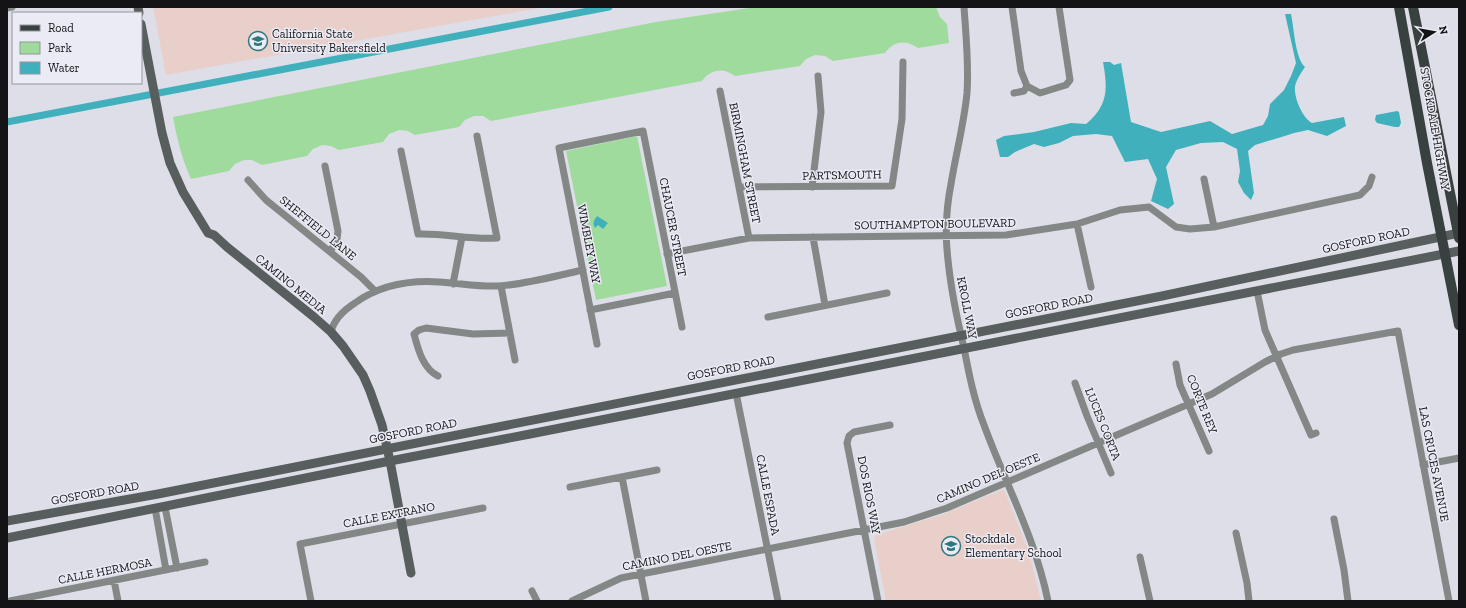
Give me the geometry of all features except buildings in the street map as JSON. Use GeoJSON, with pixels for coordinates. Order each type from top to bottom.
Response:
{"type":"FeatureCollection","features":[{"type":"Feature","properties":{"kind":"main road","name":"STOCKDALE HIGHWAY"},"geometry":{"type":"LineString","coordinates":[[1399,7],[1459,325]]}},
{"type":"Feature","properties":{"kind":"main road","name":"STOCKDALE HIGHWAY"},"geometry":{"type":"LineString","coordinates":[[1413,7],[1459,235]]}},
{"type":"Feature","properties":{"kind":"main road","name":"CAMINO MEDIA"},"geometry":{"type":"LineString","coordinates":[[142,29],[163,140],[170,163],[183,192],[208,233],[214,235],[331,332],[353,360],[370,391],[377,407],[388,448],[411,573]]}},
{"type":"Feature","properties":{"kind":"main road","name":"GOSFORD ROAD"},"geometry":{"type":"LineString","coordinates":[[7,521],[158,494],[961,336],[1162,296],[1442,237],[1459,235]]}},
{"type":"Feature","properties":{"kind":"main road","name":"GOSFORD ROAD"},"geometry":{"type":"LineString","coordinates":[[7,538],[390,461],[1459,251]]}},
{"type":"Feature","properties":{"kind":"street"},"geometry":{"type":"LineString","coordinates":[[7,8],[12,7]]}},
{"type":"Feature","properties":{"kind":"street","name":"KROLL WAY"},"geometry":{"type":"LineString","coordinates":[[964,7],[968,52],[967,93],[950,184],[948,205],[947,236],[950,279],[977,407],[1033,545],[1048,601]]}},
{"type":"Feature","properties":{"kind":"street"},"geometry":{"type":"LineString","coordinates":[[1012,7],[1021,71],[1027,86],[1040,93],[1066,86],[1070,80],[1058,7]]}},
{"type":"Feature","properties":{"kind":"street","name":"PARTSMOUTH"},"geometry":{"type":"LineString","coordinates":[[739,187],[892,186],[902,119],[903,62]]}},
{"type":"Feature","properties":{"kind":"street"},"geometry":{"type":"LineString","coordinates":[[812,187],[821,112],[818,76]]}},
{"type":"Feature","properties":{"kind":"street"},"geometry":{"type":"LineString","coordinates":[[1014,93],[1024,91],[1027,86]]}},
{"type":"Feature","properties":{"kind":"street","name":"BIRMINGHAM STREET"},"geometry":{"type":"LineString","coordinates":[[720,91],[749,238]]}},
{"type":"Feature","properties":{"kind":"street","name":"CHAUCER STREET"},"geometry":{"type":"LineString","coordinates":[[558,148],[643,131],[682,328]]}},
{"type":"Feature","properties":{"kind":"street"},"geometry":{"type":"LineString","coordinates":[[401,151],[418,234],[445,234],[482,239],[498,238],[477,136]]}},
{"type":"Feature","properties":{"kind":"street","name":"WIMBLEY WAY"},"geometry":{"type":"LineString","coordinates":[[558,148],[597,344]]}},
{"type":"Feature","properties":{"kind":"street"},"geometry":{"type":"LineString","coordinates":[[325,166],[338,231],[337,239],[330,252]]}},
{"type":"Feature","properties":{"kind":"street","name":"SOUTHAMPTON BOULEVARD"},"geometry":{"type":"LineString","coordinates":[[667,254],[749,238],[1006,235],[1077,224],[1120,210],[1149,207],[1176,227],[1190,229],[1214,227],[1360,195],[1369,186],[1372,176]]}},
{"type":"Feature","properties":{"kind":"street"},"geometry":{"type":"LineString","coordinates":[[1204,179],[1214,227]]}},
{"type":"Feature","properties":{"kind":"street","name":"SHEFFIELD LANE"},"geometry":{"type":"LineString","coordinates":[[248,180],[266,200],[362,277],[376,291]]}},
{"type":"Feature","properties":{"kind":"street"},"geometry":{"type":"LineString","coordinates":[[1077,224],[1091,287]]}},
{"type":"Feature","properties":{"kind":"street"},"geometry":{"type":"LineString","coordinates":[[453,284],[462,237]]}},
{"type":"Feature","properties":{"kind":"street"},"geometry":{"type":"LineString","coordinates":[[813,237],[825,305]]}},
{"type":"Feature","properties":{"kind":"street"},"geometry":{"type":"LineString","coordinates":[[331,332],[333,324],[342,314],[358,301],[376,291],[396,284],[425,281],[484,287],[501,286],[583,270]]}},
{"type":"Feature","properties":{"kind":"street"},"geometry":{"type":"LineString","coordinates":[[501,286],[515,360]]}},
{"type":"Feature","properties":{"kind":"street"},"geometry":{"type":"LineString","coordinates":[[1257,291],[1266,330],[1276,356],[1311,435],[1316,433]]}},
{"type":"Feature","properties":{"kind":"street"},"geometry":{"type":"LineString","coordinates":[[590,310],[675,293]]}},
{"type":"Feature","properties":{"kind":"street"},"geometry":{"type":"LineString","coordinates":[[768,317],[887,293]]}},
{"type":"Feature","properties":{"kind":"street"},"geometry":{"type":"LineString","coordinates":[[438,376],[432,373],[426,365],[418,349],[414,334],[419,330],[431,329],[473,334],[510,333]]}},
{"type":"Feature","properties":{"kind":"street","name":"CAMINO DEL OESTE"},"geometry":{"type":"LineString","coordinates":[[572,601],[612,581],[641,574],[864,530],[926,516],[1219,390],[1276,356],[1293,350],[1398,331]]}},
{"type":"Feature","properties":{"kind":"street","name":"LAS CRUCES AVENUE"},"geometry":{"type":"LineString","coordinates":[[1398,331],[1449,601]]}},
{"type":"Feature","properties":{"kind":"street","name":"CORTE REY"},"geometry":{"type":"LineString","coordinates":[[1176,364],[1180,386],[1209,451]]}},
{"type":"Feature","properties":{"kind":"street","name":"LUCES CORTA"},"geometry":{"type":"LineString","coordinates":[[1076,384],[1087,416],[1111,473]]}},
{"type":"Feature","properties":{"kind":"street","name":"CALLE ESPADA"},"geometry":{"type":"LineString","coordinates":[[736,393],[778,601]]}},
{"type":"Feature","properties":{"kind":"street","name":"DOS RIOS WAY"},"geometry":{"type":"LineString","coordinates":[[878,601],[847,443],[849,436],[854,432],[890,424]]}},
{"type":"Feature","properties":{"kind":"street"},"geometry":{"type":"LineString","coordinates":[[1423,465],[1459,458]]}},
{"type":"Feature","properties":{"kind":"street"},"geometry":{"type":"LineString","coordinates":[[570,487],[657,470]]}},
{"type":"Feature","properties":{"kind":"street"},"geometry":{"type":"LineString","coordinates":[[622,477],[646,601]]}},
{"type":"Feature","properties":{"kind":"street"},"geometry":{"type":"LineString","coordinates":[[165,507],[176,568]]}},
{"type":"Feature","properties":{"kind":"street"},"geometry":{"type":"LineString","coordinates":[[155,508],[166,570]]}},
{"type":"Feature","properties":{"kind":"street","name":"CALLE EXTRANO"},"geometry":{"type":"LineString","coordinates":[[311,601],[300,544],[483,508]]}},
{"type":"Feature","properties":{"kind":"street"},"geometry":{"type":"LineString","coordinates":[[1334,519],[1344,570],[1348,601]]}},
{"type":"Feature","properties":{"kind":"street"},"geometry":{"type":"LineString","coordinates":[[1236,533],[1247,583],[1249,601]]}},
{"type":"Feature","properties":{"kind":"street"},"geometry":{"type":"LineString","coordinates":[[1140,557],[1150,601]]}},
{"type":"Feature","properties":{"kind":"street","name":"CALLE HERMOSA"},"geometry":{"type":"LineString","coordinates":[[10,601],[205,562]]}},
{"type":"Feature","properties":{"kind":"street"},"geometry":{"type":"LineString","coordinates":[[114,580],[118,601]]}},
{"type":"Feature","properties":{"kind":"street"},"geometry":{"type":"LineString","coordinates":[[532,591],[537,601]]}},
{"type":"Feature","properties":{"kind":"shaded area","name":"California State University Bakersfield"},"geometry":{"type":"Polygon","coordinates":[[[153,7],[545,7],[166,75],[153,7]]]}},
{"type":"Feature","properties":{"kind":"shaded area","name":"Stockdale Elementary School"},"geometry":{"type":"Polygon","coordinates":[[[1004,489],[1029,552],[1041,601],[886,601],[874,540],[876,535],[941,515],[1004,489]]]}},
{"type":"Feature","properties":{"kind":"green space"},"geometry":{"type":"Polygon","coordinates":[[[756,7],[936,7],[940,17],[947,24],[949,43],[918,48],[904,42],[892,46],[885,53],[833,61],[825,56],[815,55],[806,59],[800,66],[735,76],[722,70],[709,74],[702,81],[491,121],[483,116],[474,116],[465,120],[459,127],[415,135],[408,131],[399,130],[389,134],[383,142],[339,150],[331,146],[322,145],[313,149],[307,156],[262,165],[252,160],[244,160],[235,164],[229,171],[191,179],[182,156],[176,133],[173,117],[656,22],[756,7]]]}},
{"type":"Feature","properties":{"kind":"green space"},"geometry":{"type":"Polygon","coordinates":[[[637,136],[667,286],[596,300],[566,151],[637,136]]]}},
{"type":"Feature","properties":{"kind":"water"},"geometry":{"type":"Polygon","coordinates":[[[1285,14],[1291,14],[1297,50],[1305,67],[1298,78],[1295,87],[1296,99],[1300,108],[1312,123],[1344,117],[1346,126],[1327,136],[1308,130],[1255,145],[1248,151],[1254,193],[1251,200],[1244,193],[1238,182],[1240,171],[1237,149],[1223,142],[1201,143],[1176,150],[1166,167],[1174,204],[1168,209],[1151,201],[1157,179],[1148,159],[1125,162],[1112,136],[1096,134],[1073,136],[1059,143],[1044,147],[1034,144],[1015,152],[1008,157],[1000,157],[996,140],[1004,136],[1034,132],[1071,123],[1086,124],[1099,110],[1105,96],[1106,81],[1103,62],[1110,62],[1114,65],[1121,63],[1131,122],[1161,132],[1210,121],[1232,134],[1263,125],[1268,116],[1270,104],[1284,90],[1296,63],[1285,14]]]}},
{"type":"Feature","properties":{"kind":"water"},"geometry":{"type":"Polygon","coordinates":[[[1397,111],[1399,112],[1401,123],[1399,127],[1377,123],[1375,120],[1376,115],[1397,111]]]}},
{"type":"Feature","properties":{"kind":"water"},"geometry":{"type":"Polygon","coordinates":[[[597,216],[608,223],[603,229],[598,225],[595,228],[594,226],[597,216]]]}},
{"type":"Feature","properties":{"kind":"waterway"},"geometry":{"type":"LineString","coordinates":[[7,122],[609,7]]}},
{"type":"Feature","properties":{"kind":"place","name":"California State University Bakersfield"},"geometry":{"type":"Point","coordinates":[258,41]}},
{"type":"Feature","properties":{"kind":"place","name":"Stockdale Elementary School"},"geometry":{"type":"Point","coordinates":[951,546]}}]}
